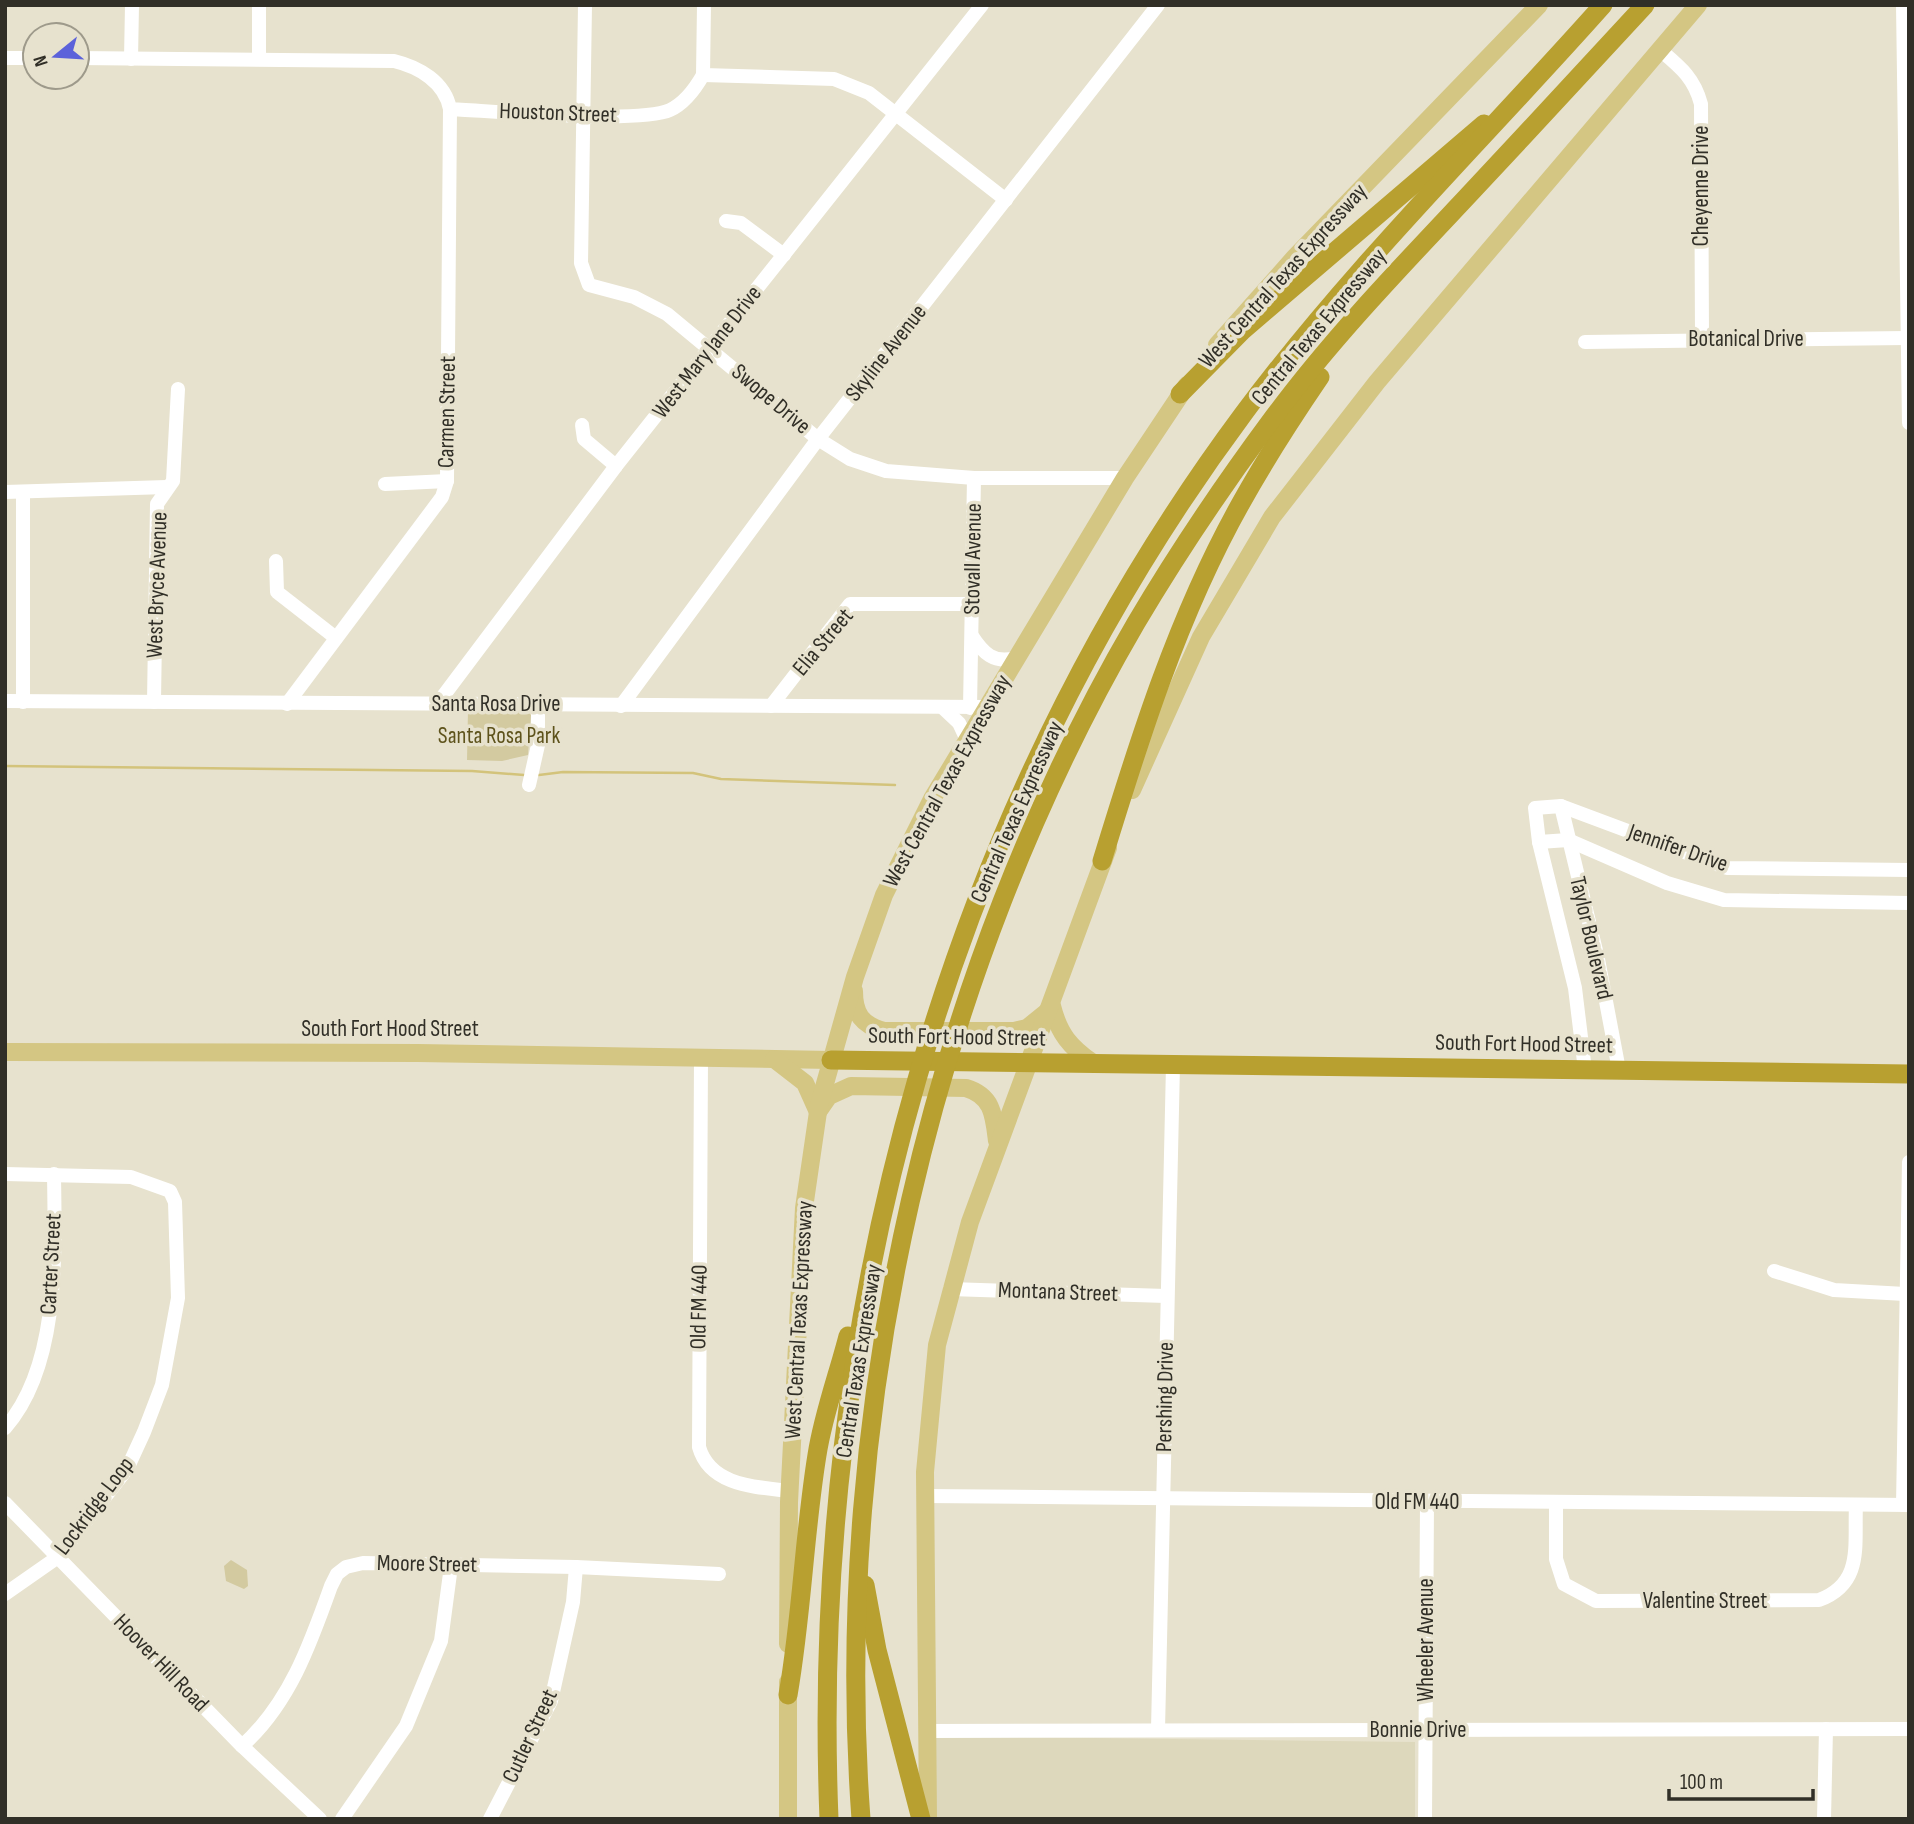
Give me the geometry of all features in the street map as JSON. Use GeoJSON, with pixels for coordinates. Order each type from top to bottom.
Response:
{"type":"FeatureCollection","features":[{"type":"Feature","properties":{"kind":"highway","name":"Central Texas Expressway"},"geometry":{"type":"LineString","coordinates":[[829,1819],[827,1661],[833,1539],[847,1412],[881,1213],[939,1004],[1003,830],[1053,725],[1115,607],[1176,510],[1301,340],[1602,5]]}},
{"type":"Feature","properties":{"kind":"highway","name":"Central Texas Expressway"},"geometry":{"type":"LineString","coordinates":[[861,1819],[856,1693],[860,1552],[866,1478],[892,1297],[906,1222],[933,1119],[967,1004],[1024,849],[1083,722],[1124,646],[1206,512],[1277,414],[1343,332],[1645,5]]}},
{"type":"Feature","properties":{"kind":"highway"},"geometry":{"type":"LineString","coordinates":[[1180,394],[1242,331],[1461,142],[1522,97]]}},
{"type":"Feature","properties":{"kind":"highway"},"geometry":{"type":"LineString","coordinates":[[1102,862],[1160,684],[1210,565],[1240,505],[1328,366],[1343,332]]}},
{"type":"Feature","properties":{"kind":"highway","name":"South Fort Hood Street"},"geometry":{"type":"LineString","coordinates":[[831,1060],[1909,1074]]}},
{"type":"Feature","properties":{"kind":"highway"},"geometry":{"type":"LineString","coordinates":[[788,1695],[797,1641],[800,1587],[817,1451],[881,1213]]}},
{"type":"Feature","properties":{"kind":"highway"},"geometry":{"type":"LineString","coordinates":[[860,1552],[877,1650],[921,1819]]}},
{"type":"Feature","properties":{"kind":"main road","name":"West Central Texas Expressway"},"geometry":{"type":"LineString","coordinates":[[788,1819],[789,1491],[804,1208],[818,1112],[831,1060],[855,977],[884,895],[932,799],[967,740],[978,707],[1015,659],[1125,478],[1180,394],[1259,296],[1539,5]]}},
{"type":"Feature","properties":{"kind":"main road"},"geometry":{"type":"LineString","coordinates":[[928,1819],[925,1496],[932,1382],[950,1289],[998,1145],[1052,1006],[1102,862],[1177,684],[1219,603],[1272,517],[1377,382],[1698,5]]}},
{"type":"Feature","properties":{"kind":"main road"},"geometry":{"type":"LineString","coordinates":[[855,977],[854,1006],[860,1019],[870,1027],[884,1031],[1014,1031],[1039,1020],[1052,1006]]}},
{"type":"Feature","properties":{"kind":"main road"},"geometry":{"type":"LineString","coordinates":[[1052,1006],[1059,1030],[1070,1046],[1093,1063]]}},
{"type":"Feature","properties":{"kind":"main road","name":"South Fort Hood Street"},"geometry":{"type":"LineString","coordinates":[[5,1052],[831,1060]]}},
{"type":"Feature","properties":{"kind":"main road"},"geometry":{"type":"LineString","coordinates":[[774,1059],[805,1083],[818,1112]]}},
{"type":"Feature","properties":{"kind":"main road"},"geometry":{"type":"LineString","coordinates":[[818,1112],[829,1096],[850,1086],[966,1088],[979,1091],[989,1101],[998,1145]]}},
{"type":"Feature","properties":{"kind":"street"},"geometry":{"type":"LineString","coordinates":[[131,59],[132,5]]}},
{"type":"Feature","properties":{"kind":"street"},"geometry":{"type":"LineString","coordinates":[[259,5],[259,58]]}},
{"type":"Feature","properties":{"kind":"street"},"geometry":{"type":"LineString","coordinates":[[583,114],[585,5]]}},
{"type":"Feature","properties":{"kind":"street"},"geometry":{"type":"LineString","coordinates":[[704,5],[703,75],[834,79],[869,93],[1006,200]]}},
{"type":"Feature","properties":{"kind":"street","name":"West Mary Jane Drive"},"geometry":{"type":"LineString","coordinates":[[438,703],[616,467],[981,5]]}},
{"type":"Feature","properties":{"kind":"street","name":"Skyline Avenue"},"geometry":{"type":"LineString","coordinates":[[621,706],[818,439],[1158,5]]}},
{"type":"Feature","properties":{"kind":"street"},"geometry":{"type":"LineString","coordinates":[[1903,5],[1907,120],[1909,423]]}},
{"type":"Feature","properties":{"kind":"street","name":"Cheyenne Drive"},"geometry":{"type":"LineString","coordinates":[[1659,49],[1695,83],[1701,104],[1702,339]]}},
{"type":"Feature","properties":{"kind":"street"},"geometry":{"type":"LineString","coordinates":[[91,58],[394,61],[411,65],[432,78],[449,100],[450,109]]}},
{"type":"Feature","properties":{"kind":"street","name":"Houston Street"},"geometry":{"type":"LineString","coordinates":[[450,109],[650,116],[669,111],[688,96],[703,75]]}},
{"type":"Feature","properties":{"kind":"street","name":"Carmen Street"},"geometry":{"type":"LineString","coordinates":[[287,704],[442,497],[447,481],[450,109]]}},
{"type":"Feature","properties":{"kind":"street","name":"Swope Drive"},"geometry":{"type":"LineString","coordinates":[[583,114],[581,263],[589,285],[634,297],[667,314],[712,348],[818,439],[850,459],[886,471],[974,478]]}},
{"type":"Feature","properties":{"kind":"street"},"geometry":{"type":"LineString","coordinates":[[726,221],[741,223],[784,255]]}},
{"type":"Feature","properties":{"kind":"street","name":"Botanical Drive"},"geometry":{"type":"LineString","coordinates":[[1585,342],[1908,338]]}},
{"type":"Feature","properties":{"kind":"street","name":"West Bryce Avenue"},"geometry":{"type":"LineString","coordinates":[[154,702],[157,504],[173,481],[178,389]]}},
{"type":"Feature","properties":{"kind":"street"},"geometry":{"type":"LineString","coordinates":[[582,425],[584,439],[616,467]]}},
{"type":"Feature","properties":{"kind":"street","name":"Stovall Avenue"},"geometry":{"type":"LineString","coordinates":[[978,707],[972,636],[974,478],[1125,478]]}},
{"type":"Feature","properties":{"kind":"street"},"geometry":{"type":"LineString","coordinates":[[384,484],[447,481]]}},
{"type":"Feature","properties":{"kind":"street"},"geometry":{"type":"LineString","coordinates":[[5,492],[167,487]]}},
{"type":"Feature","properties":{"kind":"street"},"geometry":{"type":"LineString","coordinates":[[23,492],[23,702]]}},
{"type":"Feature","properties":{"kind":"street"},"geometry":{"type":"LineString","coordinates":[[276,561],[277,592],[336,638]]}},
{"type":"Feature","properties":{"kind":"street","name":"Elia Street"},"geometry":{"type":"LineString","coordinates":[[771,706],[850,604],[972,604]]}},
{"type":"Feature","properties":{"kind":"street"},"geometry":{"type":"LineString","coordinates":[[972,636],[981,650],[994,659],[1015,659]]}},
{"type":"Feature","properties":{"kind":"street","name":"Santa Rosa Drive"},"geometry":{"type":"LineString","coordinates":[[5,701],[978,707]]}},
{"type":"Feature","properties":{"kind":"street"},"geometry":{"type":"LineString","coordinates":[[529,785],[538,745],[538,704]]}},
{"type":"Feature","properties":{"kind":"street"},"geometry":{"type":"LineString","coordinates":[[943,708],[959,723],[967,740]]}},
{"type":"Feature","properties":{"kind":"street","name":"Jennifer Drive"},"geometry":{"type":"LineString","coordinates":[[1535,808],[1561,806],[1727,868],[1909,870]]}},
{"type":"Feature","properties":{"kind":"street","name":"Taylor Boulevard"},"geometry":{"type":"LineString","coordinates":[[1561,806],[1598,959],[1619,1070]]}},
{"type":"Feature","properties":{"kind":"street","name":"Taylor Boulevard"},"geometry":{"type":"LineString","coordinates":[[1535,808],[1539,842],[1575,988],[1585,1070]]}},
{"type":"Feature","properties":{"kind":"street","name":"Jennifer Drive"},"geometry":{"type":"LineString","coordinates":[[1539,842],[1568,840],[1667,883],[1724,900],[1909,903]]}},
{"type":"Feature","properties":{"kind":"street","name":"Old FM 440"},"geometry":{"type":"LineString","coordinates":[[701,1057],[699,1447],[702,1459],[726,1479],[745,1485],[789,1491]]}},
{"type":"Feature","properties":{"kind":"street","name":"Pershing Drive"},"geometry":{"type":"LineString","coordinates":[[1158,1730],[1173,1065]]}},
{"type":"Feature","properties":{"kind":"street"},"geometry":{"type":"LineString","coordinates":[[1906,1505],[1905,1294],[1909,1162]]}},
{"type":"Feature","properties":{"kind":"street","name":"Lockridge Loop"},"geometry":{"type":"LineString","coordinates":[[5,1174],[131,1177],[170,1191],[175,1202],[178,1298],[162,1385],[127,1469],[58,1557],[5,1594]]}},
{"type":"Feature","properties":{"kind":"street","name":"Carter Street"},"geometry":{"type":"LineString","coordinates":[[5,1428],[32,1381],[53,1307],[54,1174]]}},
{"type":"Feature","properties":{"kind":"street"},"geometry":{"type":"LineString","coordinates":[[1774,1271],[1834,1290],[1905,1294]]}},
{"type":"Feature","properties":{"kind":"street","name":"Montana Street"},"geometry":{"type":"LineString","coordinates":[[950,1289],[1166,1296]]}},
{"type":"Feature","properties":{"kind":"street","name":"Old FM 440"},"geometry":{"type":"LineString","coordinates":[[925,1496],[1906,1505]]}},
{"type":"Feature","properties":{"kind":"street","name":"Wheeler Avenue"},"geometry":{"type":"LineString","coordinates":[[1425,1819],[1426,1502]]}},
{"type":"Feature","properties":{"kind":"street","name":"Hoover Hill Road"},"geometry":{"type":"LineString","coordinates":[[5,1503],[242,1746],[320,1819]]}},
{"type":"Feature","properties":{"kind":"street","name":"Valentine Street"},"geometry":{"type":"LineString","coordinates":[[1556,1503],[1556,1559],[1564,1584],[1596,1601],[1819,1600],[1829,1597],[1838,1593],[1854,1571],[1856,1505]]}},
{"type":"Feature","properties":{"kind":"street","name":"Moore Street"},"geometry":{"type":"LineString","coordinates":[[242,1746],[262,1729],[294,1680],[337,1574],[346,1566],[363,1563],[576,1567],[719,1574]]}},
{"type":"Feature","properties":{"kind":"street"},"geometry":{"type":"LineString","coordinates":[[342,1819],[406,1726],[441,1641],[451,1566]]}},
{"type":"Feature","properties":{"kind":"street","name":"Cutler Street"},"geometry":{"type":"LineString","coordinates":[[490,1819],[551,1700],[573,1602],[576,1567]]}},
{"type":"Feature","properties":{"kind":"street"},"geometry":{"type":"LineString","coordinates":[[1824,1819],[1826,1729]]}},
{"type":"Feature","properties":{"kind":"street","name":"Bonnie Drive"},"geometry":{"type":"LineString","coordinates":[[926,1731],[1909,1729]]}},
{"type":"Feature","properties":{"kind":"shaded area"},"geometry":{"type":"Polygon","coordinates":[[[934,1736],[1415,1742],[1415,1819],[935,1819],[934,1736]]]}},
{"type":"Feature","properties":{"kind":"green space","name":"Santa Rosa Park"},"geometry":{"type":"Polygon","coordinates":[[[526,710],[531,715],[528,755],[502,761],[467,760],[468,711],[526,710]]]}},
{"type":"Feature","properties":{"kind":"green space"},"geometry":{"type":"Polygon","coordinates":[[[231,1560],[247,1570],[248,1586],[244,1589],[226,1581],[224,1566],[231,1560]]]}},
{"type":"Feature","properties":{"kind":"waterway"},"geometry":{"type":"LineString","coordinates":[[5,766],[472,771],[524,775]]}},
{"type":"Feature","properties":{"kind":"waterway"},"geometry":{"type":"LineString","coordinates":[[539,775],[563,772],[693,773],[721,779],[895,785]]}}]}
